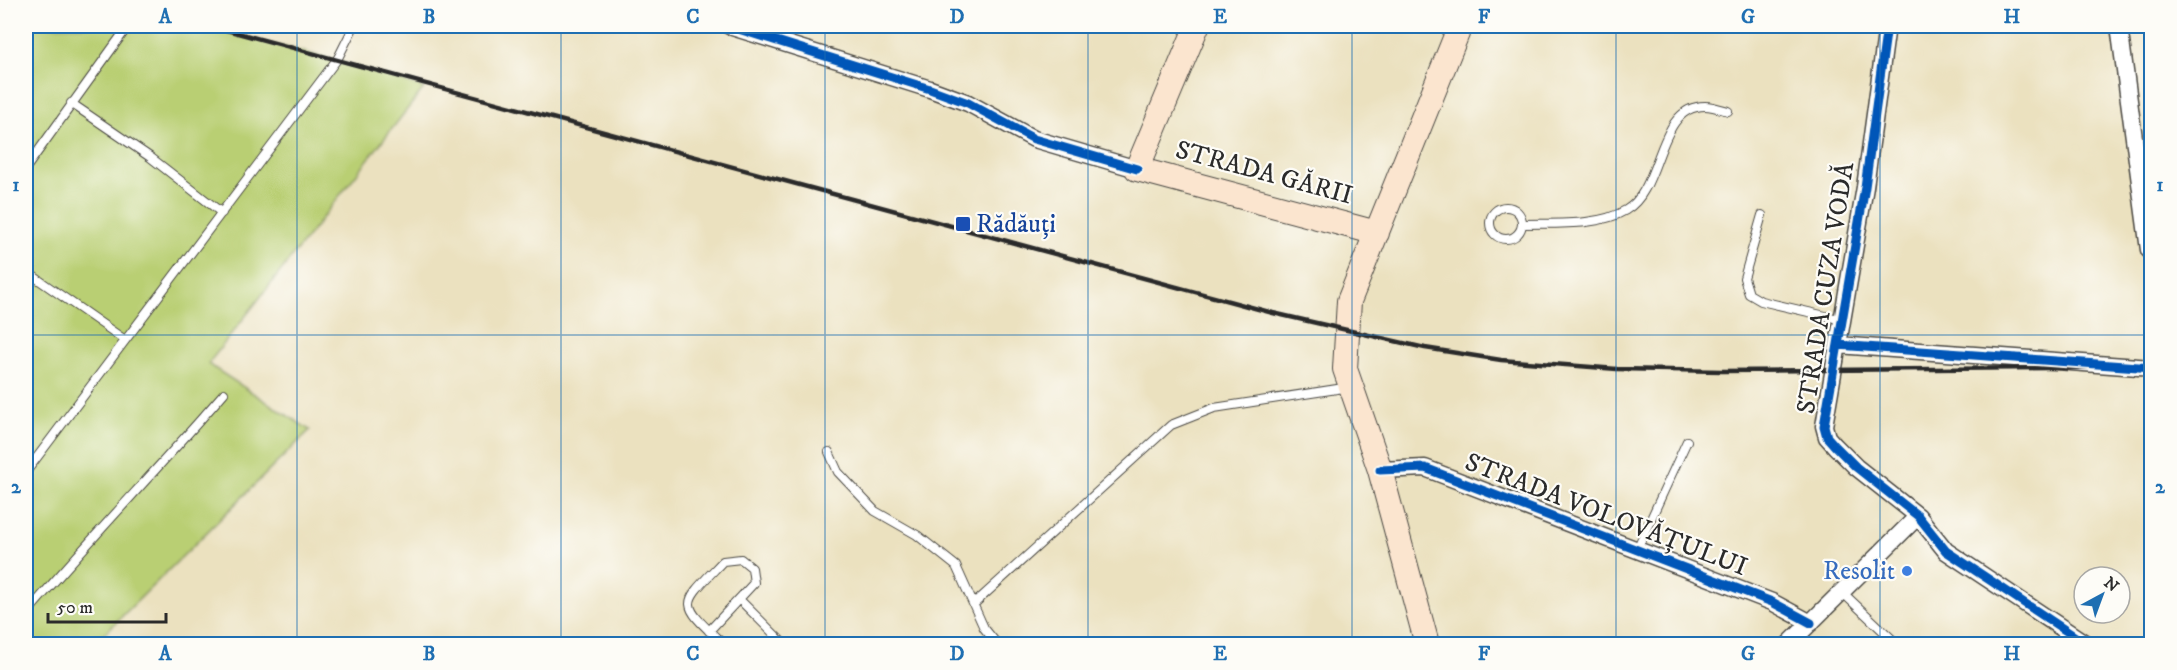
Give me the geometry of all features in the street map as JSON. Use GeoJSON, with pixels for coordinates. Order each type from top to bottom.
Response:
{"type":"FeatureCollection","features":[{"type":"Feature","properties":{"kind":"main road","name":"STRADA GĂRII"},"geometry":{"type":"LineString","coordinates":[[1197,26],[1137,170],[1377,233]]}},
{"type":"Feature","properties":{"kind":"main road"},"geometry":{"type":"LineString","coordinates":[[1427,645],[1380,470],[1345,369],[1345,354],[1349,302],[1460,26]]}},
{"type":"Feature","properties":{"kind":"street","name":"STRADA GĂRII"},"geometry":{"type":"LineString","coordinates":[[729,26],[968,103],[1034,139],[1137,170]]}},
{"type":"Feature","properties":{"kind":"street","name":"STRADA CUZA VODĂ"},"geometry":{"type":"LineString","coordinates":[[1887,26],[1865,187],[1824,426],[1827,436],[1856,467],[1918,516]]}},
{"type":"Feature","properties":{"kind":"street"},"geometry":{"type":"LineString","coordinates":[[2119,26],[2149,250]]}},
{"type":"Feature","properties":{"kind":"street"},"geometry":{"type":"LineString","coordinates":[[1838,345],[2151,368]]}},
{"type":"Feature","properties":{"kind":"street","name":"STRADA VOLOVĂȚULUI"},"geometry":{"type":"LineString","coordinates":[[1380,470],[1425,468],[1772,602],[1811,623]]}},
{"type":"Feature","properties":{"kind":"street"},"geometry":{"type":"LineString","coordinates":[[1789,645],[1918,516],[1946,551],[2086,645]]}},
{"type":"Feature","properties":{"kind":"lane"},"geometry":{"type":"LineString","coordinates":[[26,472],[338,58],[354,26]]}},
{"type":"Feature","properties":{"kind":"lane"},"geometry":{"type":"LineString","coordinates":[[26,168],[126,29]]}},
{"type":"Feature","properties":{"kind":"lane"},"geometry":{"type":"LineString","coordinates":[[71,103],[150,157],[222,213]]}},
{"type":"Feature","properties":{"kind":"lane"},"geometry":{"type":"LineString","coordinates":[[1522,224],[1612,217],[1628,210],[1641,198],[1650,183],[1665,137],[1676,121],[1690,110],[1705,105],[1728,111]]}},
{"type":"Feature","properties":{"kind":"lane"},"geometry":{"type":"LineString","coordinates":[[1762,215],[1744,278],[1749,294],[1761,301],[1843,320]]}},
{"type":"Feature","properties":{"kind":"lane"},"geometry":{"type":"LineString","coordinates":[[26,271],[125,340]]}},
{"type":"Feature","properties":{"kind":"lane"},"geometry":{"type":"LineString","coordinates":[[974,604],[1171,425],[1214,408],[1351,387]]}},
{"type":"Feature","properties":{"kind":"lane"},"geometry":{"type":"LineString","coordinates":[[26,615],[91,537],[157,469],[224,393]]}},
{"type":"Feature","properties":{"kind":"lane"},"geometry":{"type":"LineString","coordinates":[[1637,549],[1687,441]]}},
{"type":"Feature","properties":{"kind":"lane"},"geometry":{"type":"LineString","coordinates":[[829,452],[838,472],[875,511],[917,535],[956,566],[984,628],[997,645]]}},
{"type":"Feature","properties":{"kind":"lane"},"geometry":{"type":"LineString","coordinates":[[709,631],[750,590],[755,577],[749,564],[732,558],[723,561],[690,600],[692,615],[723,645]]}},
{"type":"Feature","properties":{"kind":"lane"},"geometry":{"type":"LineString","coordinates":[[1842,592],[1897,645]]}},
{"type":"Feature","properties":{"kind":"lane"},"geometry":{"type":"LineString","coordinates":[[740,600],[784,645]]}},
{"type":"Feature","properties":{"kind":"green space"},"geometry":{"type":"Polygon","coordinates":[[[26,26],[203,26],[332,59],[424,88],[208,364],[310,430],[94,644],[26,644],[26,26]]]}},
{"type":"Feature","properties":{"kind":"railway"},"geometry":{"type":"LineString","coordinates":[[212,26],[1273,313],[1425,348],[1501,360],[1617,369],[1722,371],[2152,367]]}},
{"type":"Feature","properties":{"kind":"cycle path"},"geometry":{"type":"LineString","coordinates":[[729,26],[930,89],[968,103],[1034,139],[1137,169]]}},
{"type":"Feature","properties":{"kind":"cycle path"},"geometry":{"type":"LineString","coordinates":[[1887,26],[1865,187],[1824,426],[1827,437],[1856,467],[1918,516],[1946,551],[2086,644]]}},
{"type":"Feature","properties":{"kind":"cycle path"},"geometry":{"type":"LineString","coordinates":[[1838,345],[2152,368]]}},
{"type":"Feature","properties":{"kind":"cycle path"},"geometry":{"type":"LineString","coordinates":[[1380,470],[1425,468],[1772,602],[1811,623]]}},
{"type":"Feature","properties":{"kind":"place","name":"Rădăuți"},"geometry":{"type":"Point","coordinates":[963,224]}},
{"type":"Feature","properties":{"kind":"place","name":"Resolit"},"geometry":{"type":"Point","coordinates":[1907,571]}}]}
